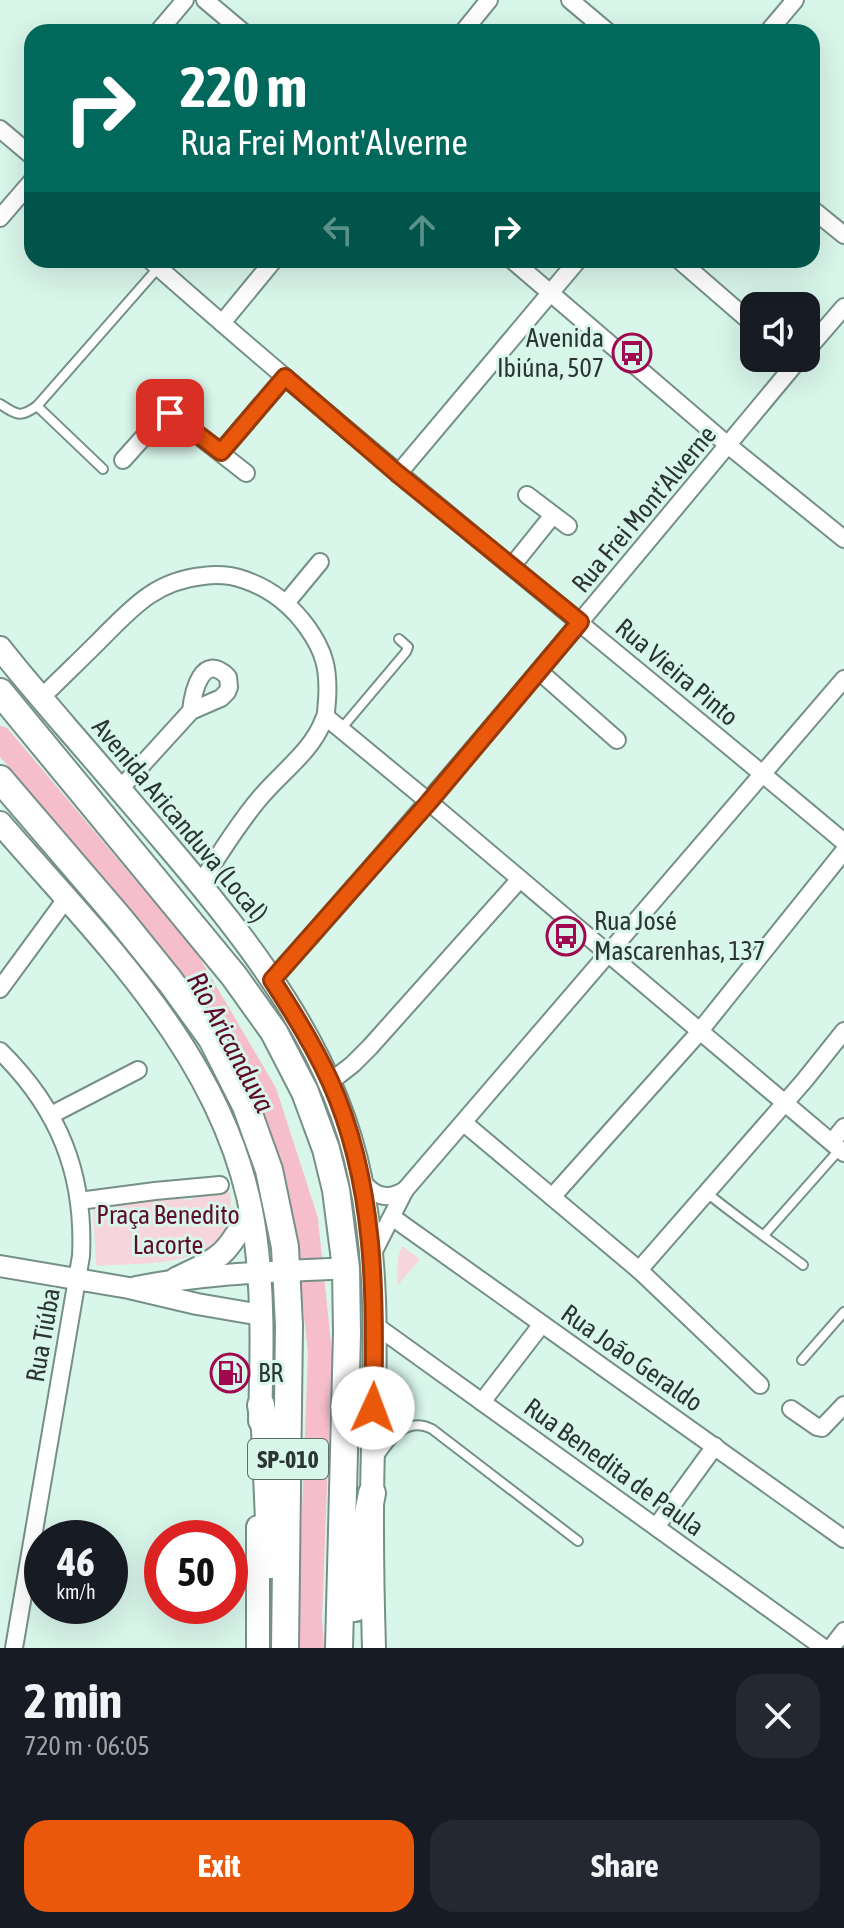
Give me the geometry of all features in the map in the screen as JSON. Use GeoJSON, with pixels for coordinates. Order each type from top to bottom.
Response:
{"type":"FeatureCollection","features":[{"type":"Feature","properties":{"kind":"highway","name":"SP-010"},"geometry":{"type":"LineString","coordinates":[[0,692],[164,888],[274,1032],[305,1092],[326,1149],[336,1190],[347,1333],[339,1648]]}},
{"type":"Feature","properties":{"kind":"highway","name":"SP-010"},"geometry":{"type":"LineString","coordinates":[[0,779],[120,919],[212,1039],[246,1106],[269,1170],[289,1263],[285,1648]]}},
{"type":"Feature","properties":{"kind":"highway"},"geometry":{"type":"LineString","coordinates":[[261,1405],[265,1430],[273,1615],[278,1648]]}},
{"type":"Feature","properties":{"kind":"highway"},"geometry":{"type":"LineString","coordinates":[[353,1648],[361,1550],[372,1493]]}},
{"type":"Feature","properties":{"kind":"main road","name":"Avenida Aricanduva (Local)"},"geometry":{"type":"LineString","coordinates":[[0,648],[241,936],[293,1011],[330,1082],[350,1137],[360,1178],[372,1255],[375,1325],[372,1465],[374,1648]]}},
{"type":"Feature","properties":{"kind":"main road"},"geometry":{"type":"LineString","coordinates":[[0,823],[115,954],[152,1002],[197,1067],[236,1152],[251,1211],[261,1315],[258,1648]]}},
{"type":"Feature","properties":{"kind":"main road"},"geometry":{"type":"LineString","coordinates":[[176,1279],[214,1260],[223,1252],[251,1211]]}},
{"type":"Feature","properties":{"kind":"street"},"geometry":{"type":"LineString","coordinates":[[165,24],[185,0]]}},
{"type":"Feature","properties":{"kind":"street"},"geometry":{"type":"LineString","coordinates":[[205,0],[234,24]]}},
{"type":"Feature","properties":{"kind":"street"},"geometry":{"type":"LineString","coordinates":[[470,24],[489,0]]}},
{"type":"Feature","properties":{"kind":"street"},"geometry":{"type":"LineString","coordinates":[[570,0],[598,24]]}},
{"type":"Feature","properties":{"kind":"street"},"geometry":{"type":"LineString","coordinates":[[775,24],[795,0]]}},
{"type":"Feature","properties":{"kind":"street"},"geometry":{"type":"LineString","coordinates":[[0,129],[24,149]]}},
{"type":"Feature","properties":{"kind":"street"},"geometry":{"type":"LineString","coordinates":[[0,218],[24,190]]}},
{"type":"Feature","properties":{"kind":"street"},"geometry":{"type":"LineString","coordinates":[[820,216],[844,235]]}},
{"type":"Feature","properties":{"kind":"street","name":"Rua Vieira Pinto"},"geometry":{"type":"LineString","coordinates":[[159,268],[398,474],[844,842]]}},
{"type":"Feature","properties":{"kind":"street"},"geometry":{"type":"LineString","coordinates":[[222,323],[267,268]]}},
{"type":"Feature","properties":{"kind":"street"},"geometry":{"type":"LineString","coordinates":[[521,268],[729,446],[844,539]]}},
{"type":"Feature","properties":{"kind":"street"},"geometry":{"type":"LineString","coordinates":[[398,474],[571,268]]}},
{"type":"Feature","properties":{"kind":"street"},"geometry":{"type":"LineString","coordinates":[[688,268],[740,313]]}},
{"type":"Feature","properties":{"kind":"street","name":"Rua Frei Mont'Alverne"},"geometry":{"type":"LineString","coordinates":[[820,334],[844,307]]}},
{"type":"Feature","properties":{"kind":"street","name":"Rua Frei Mont'Alverne"},"geometry":{"type":"LineString","coordinates":[[272,980],[540,672],[787,372]]}},
{"type":"Feature","properties":{"kind":"street"},"geometry":{"type":"LineString","coordinates":[[221,452],[285,377]]}},
{"type":"Feature","properties":{"kind":"street"},"geometry":{"type":"LineString","coordinates":[[123,460],[167,411],[246,473]]}},
{"type":"Feature","properties":{"kind":"street"},"geometry":{"type":"LineString","coordinates":[[527,495],[568,526]]}},
{"type":"Feature","properties":{"kind":"street"},"geometry":{"type":"LineString","coordinates":[[512,566],[553,515]]}},
{"type":"Feature","properties":{"kind":"street"},"geometry":{"type":"LineString","coordinates":[[286,603],[320,562]]}},
{"type":"Feature","properties":{"kind":"street"},"geometry":{"type":"LineString","coordinates":[[41,698],[139,602],[169,583],[190,577],[236,577],[261,586],[286,603],[310,631],[325,659],[328,674],[326,717],[313,741],[247,813],[200,884]]}},
{"type":"Feature","properties":{"kind":"street"},"geometry":{"type":"LineString","coordinates":[[540,672],[617,740]]}},
{"type":"Feature","properties":{"kind":"street"},"geometry":{"type":"LineString","coordinates":[[372,1255],[405,1190],[844,679]]}},
{"type":"Feature","properties":{"kind":"street"},"geometry":{"type":"LineString","coordinates":[[120,789],[191,711]]}},
{"type":"Feature","properties":{"kind":"street"},"geometry":{"type":"LineString","coordinates":[[326,717],[838,1148],[844,1127]]}},
{"type":"Feature","properties":{"kind":"street"},"geometry":{"type":"LineString","coordinates":[[552,1197],[700,1030],[844,851]]}},
{"type":"Feature","properties":{"kind":"street"},"geometry":{"type":"LineString","coordinates":[[330,1082],[370,1047],[520,879]]}},
{"type":"Feature","properties":{"kind":"street"},"geometry":{"type":"LineString","coordinates":[[0,989],[66,899]]}},
{"type":"Feature","properties":{"kind":"street"},"geometry":{"type":"LineString","coordinates":[[639,1270],[785,1104],[844,1031]]}},
{"type":"Feature","properties":{"kind":"street","name":"Rua Tiúba"},"geometry":{"type":"LineString","coordinates":[[0,1051],[34,1089],[51,1115],[66,1148],[75,1176],[82,1232],[81,1256],[14,1648]]}},
{"type":"Feature","properties":{"kind":"street"},"geometry":{"type":"LineString","coordinates":[[51,1115],[138,1070]]}},
{"type":"Feature","properties":{"kind":"street"},"geometry":{"type":"LineString","coordinates":[[464,1123],[639,1270],[760,1385]]}},
{"type":"Feature","properties":{"kind":"street"},"geometry":{"type":"LineString","coordinates":[[360,1178],[379,1195],[394,1196],[405,1190]]}},
{"type":"Feature","properties":{"kind":"street"},"geometry":{"type":"LineString","coordinates":[[79,1201],[220,1185]]}},
{"type":"Feature","properties":{"kind":"street","name":"Rua João Geraldo"},"geometry":{"type":"LineString","coordinates":[[392,1217],[844,1539]]}},
{"type":"Feature","properties":{"kind":"street"},"geometry":{"type":"LineString","coordinates":[[129,1288],[176,1279],[259,1271],[289,1263],[342,1268]]}},
{"type":"Feature","properties":{"kind":"street"},"geometry":{"type":"LineString","coordinates":[[0,1266],[261,1315]]}},
{"type":"Feature","properties":{"kind":"street"},"geometry":{"type":"LineString","coordinates":[[482,1402],[542,1324]]}},
{"type":"Feature","properties":{"kind":"street","name":"Rua Benedita de Paula"},"geometry":{"type":"LineString","coordinates":[[375,1325],[824,1648]]}},
{"type":"Feature","properties":{"kind":"street"},"geometry":{"type":"LineString","coordinates":[[791,1409],[822,1428],[844,1405]]}},
{"type":"Feature","properties":{"kind":"street"},"geometry":{"type":"LineString","coordinates":[[656,1527],[715,1446]]}},
{"type":"Feature","properties":{"kind":"street"},"geometry":{"type":"LineString","coordinates":[[831,1648],[844,1631]]}},
{"type":"Feature","properties":{"kind":"lane"},"geometry":{"type":"LineString","coordinates":[[0,404],[20,414],[37,406],[151,268]]}},
{"type":"Feature","properties":{"kind":"lane"},"geometry":{"type":"LineString","coordinates":[[37,406],[103,469]]}},
{"type":"Feature","properties":{"kind":"lane"},"geometry":{"type":"LineString","coordinates":[[341,729],[406,652],[408,647],[399,639]]}},
{"type":"Feature","properties":{"kind":"lane"},"geometry":{"type":"LineString","coordinates":[[764,1235],[838,1148]]}},
{"type":"Feature","properties":{"kind":"lane"},"geometry":{"type":"LineString","coordinates":[[707,1193],[803,1265]]}},
{"type":"Feature","properties":{"kind":"lane"},"geometry":{"type":"LineString","coordinates":[[802,1360],[844,1312]]}},
{"type":"Feature","properties":{"kind":"lane"},"geometry":{"type":"LineString","coordinates":[[372,1465],[396,1433],[424,1425],[578,1541]]}},
{"type":"Feature","properties":{"kind":"green space","name":"Praça Benedito Lacorte"},"geometry":{"type":"Polygon","coordinates":[[[229,1187],[230,1214],[223,1234],[209,1247],[190,1256],[167,1261],[96,1265],[93,1208],[171,1198],[192,1200],[198,1191],[229,1187]]]}},
{"type":"Feature","properties":{"kind":"green space"},"geometry":{"type":"Polygon","coordinates":[[[402,1246],[420,1259],[397,1286],[398,1258],[402,1246]]]}},
{"type":"Feature","properties":{"kind":"waterway","name":"Rio Aricanduva"},"geometry":{"type":"LineString","coordinates":[[0,738],[187,960],[265,1093],[306,1220],[320,1353],[310,1619],[312,1648]]}},
{"type":"Feature","properties":{"kind":"place","name":"Avenida Ibiúna, 507"},"geometry":{"type":"Point","coordinates":[632,353]}},
{"type":"Feature","properties":{"kind":"place","name":"Rua José Mascarenhas, 137"},"geometry":{"type":"Point","coordinates":[566,936]}},
{"type":"Feature","properties":{"kind":"place","name":"BR"},"geometry":{"type":"Point","coordinates":[230,1373]}},
{"type":"Feature","properties":{"kind":"route"},"geometry":{"type":"LineString","coordinates":[[170,413],[221,452],[285,377],[398,474],[580,622],[429,802],[272,980],[293,1011],[330,1082],[350,1137],[360,1178],[372,1255],[375,1325],[373,1408]]}}]}
